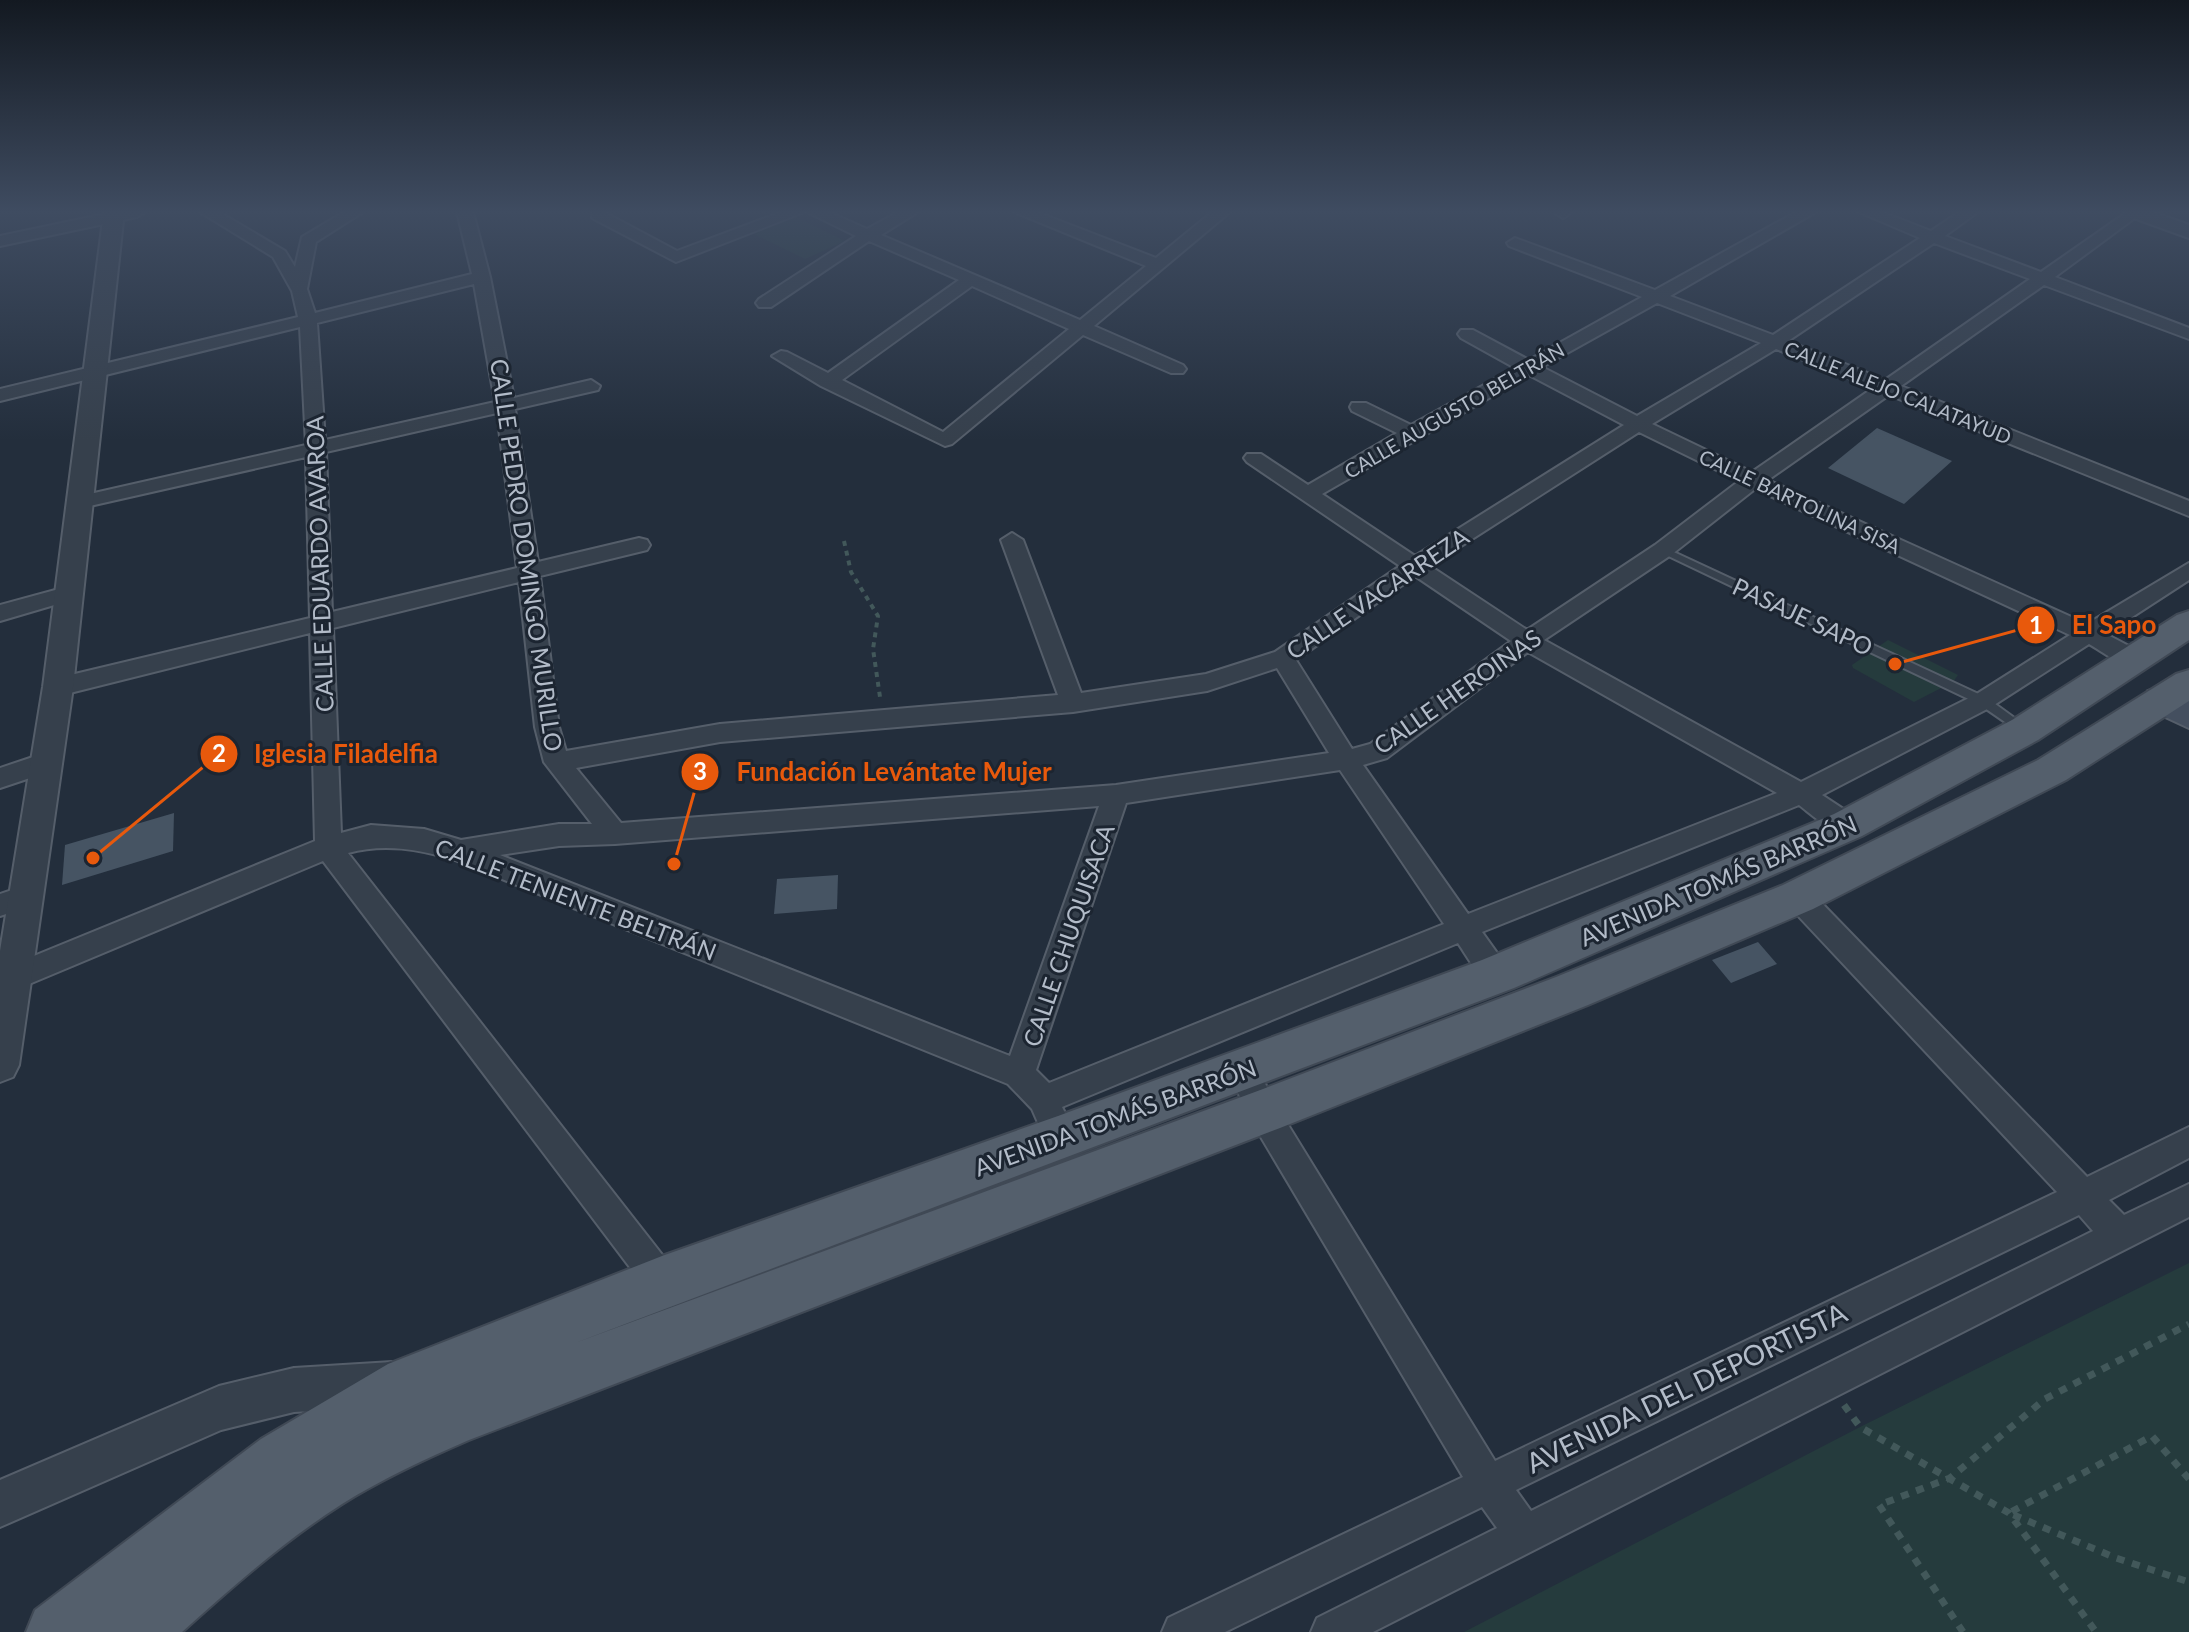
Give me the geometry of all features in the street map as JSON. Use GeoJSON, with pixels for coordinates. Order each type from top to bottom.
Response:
{"type":"FeatureCollection","features":[{"type":"Feature","properties":{"kind":"main road","name":"AVENIDA TOMÁS BARRÓN"},"geometry":{"type":"LineString","coordinates":[[136,1632],[225,1554],[299,1499],[391,1445],[501,1398],[1263,1112],[1572,991],[1798,897],[2052,770],[2168,690],[2189,623]]}},
{"type":"Feature","properties":{"kind":"main road","name":"AVENIDA TOMÁS BARRÓN"},"geometry":{"type":"LineString","coordinates":[[57,1632],[281,1459],[407,1383],[662,1282],[1051,1120],[1242,1069],[1498,974],[1848,825],[2025,730],[2168,690]]}},
{"type":"Feature","properties":{"kind":"street"},"geometry":{"type":"LineString","coordinates":[[0,1065],[12,978],[12,901],[45,763],[58,687],[110,288]]}},
{"type":"Feature","properties":{"kind":"street","name":"CALLE EDUARDO AVAROA"},"geometry":{"type":"LineString","coordinates":[[299,288],[308,320],[316,449],[328,847]]}},
{"type":"Feature","properties":{"kind":"street"},"geometry":{"type":"LineString","coordinates":[[0,395],[437,288]]}},
{"type":"Feature","properties":{"kind":"street","name":"CALLE PEDRO DOMINGO MURILLO"},"geometry":{"type":"LineString","coordinates":[[484,288],[507,405],[547,727],[557,762],[615,834]]}},
{"type":"Feature","properties":{"kind":"street"},"geometry":{"type":"LineString","coordinates":[[765,303],[787,288]]}},
{"type":"Feature","properties":{"kind":"street"},"geometry":{"type":"LineString","coordinates":[[828,382],[959,288]]}},
{"type":"Feature","properties":{"kind":"street"},"geometry":{"type":"LineString","coordinates":[[989,288],[1177,369]]}},
{"type":"Feature","properties":{"kind":"street"},"geometry":{"type":"LineString","coordinates":[[781,356],[945,440],[1127,288]]}},
{"type":"Feature","properties":{"kind":"street","name":"CALLE ALEJO CALATAYUD"},"geometry":{"type":"LineString","coordinates":[[1635,288],[2189,509]]}},
{"type":"Feature","properties":{"kind":"street","name":"CALLE AUGUSTO BELTRÁN"},"geometry":{"type":"LineString","coordinates":[[1310,493],[1670,288]]}},
{"type":"Feature","properties":{"kind":"street","name":"CALLE VACARREZA"},"geometry":{"type":"LineString","coordinates":[[557,762],[720,733],[1073,703],[1207,682],[1283,658],[1415,566],[1638,424],[1775,342],[1855,288]]}},
{"type":"Feature","properties":{"kind":"street","name":"CALLE HEROINAS"},"geometry":{"type":"LineString","coordinates":[[461,851],[533,838],[1116,795],[1346,760],[1378,751],[1527,641],[1663,550],[1753,481],[2030,288]]}},
{"type":"Feature","properties":{"kind":"street"},"geometry":{"type":"LineString","coordinates":[[2071,288],[2189,334]]}},
{"type":"Feature","properties":{"kind":"street","name":"CALLE BARTOLINA SISA"},"geometry":{"type":"LineString","coordinates":[[1467,334],[1527,368],[1753,481],[2090,635],[2168,690]]}},
{"type":"Feature","properties":{"kind":"street"},"geometry":{"type":"LineString","coordinates":[[81,502],[591,386]]}},
{"type":"Feature","properties":{"kind":"street"},"geometry":{"type":"LineString","coordinates":[[1359,407],[1411,433]]}},
{"type":"Feature","properties":{"kind":"street"},"geometry":{"type":"LineString","coordinates":[[1254,458],[1527,641],[1801,794],[1848,825]]}},
{"type":"Feature","properties":{"kind":"street"},"geometry":{"type":"LineString","coordinates":[[1012,540],[1073,703]]}},
{"type":"Feature","properties":{"kind":"street"},"geometry":{"type":"LineString","coordinates":[[58,687],[639,545]]}},
{"type":"Feature","properties":{"kind":"street"},"geometry":{"type":"LineString","coordinates":[[1051,1120],[1461,928],[1801,794],[1983,701],[2189,570]]}},
{"type":"Feature","properties":{"kind":"street"},"geometry":{"type":"LineString","coordinates":[[0,613],[70,593]]}},
{"type":"Feature","properties":{"kind":"street"},"geometry":{"type":"LineString","coordinates":[[1283,658],[1346,760],[1461,928],[1498,974]]}},
{"type":"Feature","properties":{"kind":"street"},"geometry":{"type":"LineString","coordinates":[[0,778],[45,763]]}},
{"type":"Feature","properties":{"kind":"street","name":"CALLE CHUQUISACA"},"geometry":{"type":"LineString","coordinates":[[1019,1074],[1116,795]]}},
{"type":"Feature","properties":{"kind":"street","name":"CALLE TENIENTE BELTRÁN"},"geometry":{"type":"LineString","coordinates":[[12,978],[328,847],[371,836],[424,840],[461,851],[1019,1074],[1051,1120]]}},
{"type":"Feature","properties":{"kind":"street"},"geometry":{"type":"LineString","coordinates":[[328,847],[662,1282]]}},
{"type":"Feature","properties":{"kind":"street"},"geometry":{"type":"LineString","coordinates":[[1798,897],[2120,1235]]}},
{"type":"Feature","properties":{"kind":"street"},"geometry":{"type":"LineString","coordinates":[[1242,1069],[1263,1112],[1487,1482],[1525,1535]]}},
{"type":"Feature","properties":{"kind":"street","name":"AVENIDA DEL DEPORTISTA"},"geometry":{"type":"LineString","coordinates":[[1182,1632],[2189,1142]]}},
{"type":"Feature","properties":{"kind":"street"},"geometry":{"type":"LineString","coordinates":[[1331,1632],[2189,1200]]}},
{"type":"Feature","properties":{"kind":"street"},"geometry":{"type":"LineString","coordinates":[[0,1504],[219,1408],[294,1390],[407,1383]]}},
{"type":"Feature","properties":{"kind":"lane","name":"PASAJE SAPO"},"geometry":{"type":"LineString","coordinates":[[1663,550],[1983,701],[2025,730]]}},
{"type":"Feature","properties":{"kind":"path"},"geometry":{"type":"LineString","coordinates":[[844,541],[851,572],[878,616],[873,649],[883,718]]}},
{"type":"Feature","properties":{"kind":"path"},"geometry":{"type":"LineString","coordinates":[[1963,1632],[1879,1505],[1950,1478],[2045,1399],[2189,1324]]}},
{"type":"Feature","properties":{"kind":"path"},"geometry":{"type":"LineString","coordinates":[[1826,1381],[1860,1427],[2009,1513],[2116,1558],[2189,1582]]}},
{"type":"Feature","properties":{"kind":"path"},"geometry":{"type":"LineString","coordinates":[[2009,1513],[2152,1436],[2189,1479]]}},
{"type":"Feature","properties":{"kind":"path"},"geometry":{"type":"LineString","coordinates":[[2009,1513],[2096,1632]]}},
{"type":"Feature","properties":{"kind":"green space"},"geometry":{"type":"Polygon","coordinates":[[[1888,640],[1958,675],[1953,682],[1914,702],[1853,668],[1852,665],[1888,640]]]}},
{"type":"Feature","properties":{"kind":"green space"},"geometry":{"type":"Polygon","coordinates":[[[2189,1263],[2189,1632],[1464,1632],[1860,1427],[2189,1263]]]}},
{"type":"Feature","properties":{"kind":"building"},"geometry":{"type":"Polygon","coordinates":[[[1877,428],[1952,461],[1904,504],[1828,468],[1877,428]]]}},
{"type":"Feature","properties":{"kind":"building"},"geometry":{"type":"Polygon","coordinates":[[[174,813],[173,851],[62,885],[65,845],[174,813]]]}},
{"type":"Feature","properties":{"kind":"building"},"geometry":{"type":"Polygon","coordinates":[[[838,875],[837,909],[774,914],[777,879],[838,875]]]}},
{"type":"Feature","properties":{"kind":"building"},"geometry":{"type":"Polygon","coordinates":[[[1758,942],[1777,964],[1731,983],[1712,960],[1758,942]]]}},
{"type":"Feature","properties":{"kind":"place","name":"El Sapo"},"geometry":{"type":"Point","coordinates":[1895,664]}},
{"type":"Feature","properties":{"kind":"place","name":"Iglesia Filadelfia"},"geometry":{"type":"Point","coordinates":[93,858]}},
{"type":"Feature","properties":{"kind":"place","name":"Fundación Levántate Mujer"},"geometry":{"type":"Point","coordinates":[674,864]}}]}
